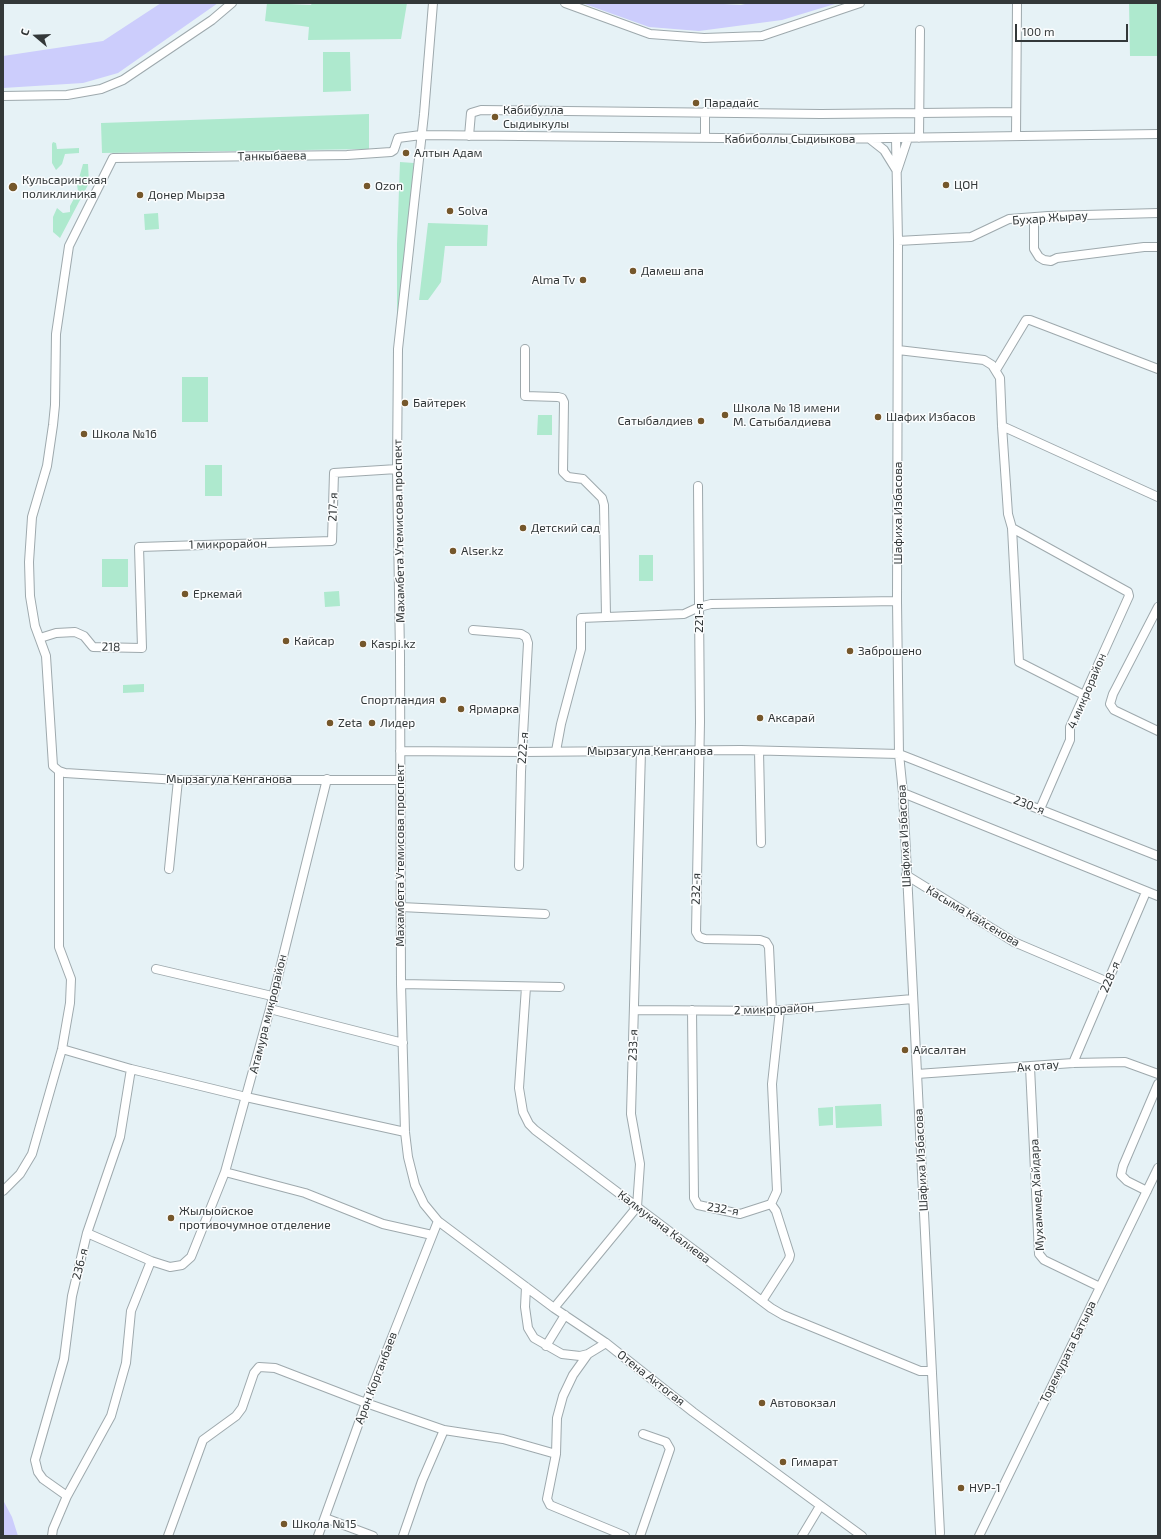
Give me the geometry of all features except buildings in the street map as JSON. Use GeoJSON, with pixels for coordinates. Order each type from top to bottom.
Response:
{"type":"FeatureCollection","features":[{"type":"Feature","properties":{"kind":"street"},"geometry":{"type":"LineString","coordinates":[[3,96],[67,95],[101,89],[123,80],[212,20],[232,3]]}},
{"type":"Feature","properties":{"kind":"street","name":"Махамбета Утемисова проспект"},"geometry":{"type":"LineString","coordinates":[[433,3],[421,135],[398,349],[397,469],[400,655],[401,984],[405,1132],[408,1157],[415,1185],[424,1204],[438,1222]]}},
{"type":"Feature","properties":{"kind":"street"},"geometry":{"type":"LineString","coordinates":[[565,3],[650,34],[704,38],[762,36],[860,3]]}},
{"type":"Feature","properties":{"kind":"street"},"geometry":{"type":"LineString","coordinates":[[1016,136],[1017,3]]}},
{"type":"Feature","properties":{"kind":"street"},"geometry":{"type":"LineString","coordinates":[[919,138],[920,30]]}},
{"type":"Feature","properties":{"kind":"street"},"geometry":{"type":"LineString","coordinates":[[469,136],[471,113],[481,110],[820,114],[1016,112]]}},
{"type":"Feature","properties":{"kind":"street"},"geometry":{"type":"LineString","coordinates":[[705,112],[705,138]]}},
{"type":"Feature","properties":{"kind":"street","name":"Кабиболлы Сыдиыкова"},"geometry":{"type":"LineString","coordinates":[[421,135],[896,139],[1158,134]]}},
{"type":"Feature","properties":{"kind":"street","name":"Танкыбаева"},"geometry":{"type":"LineString","coordinates":[[40,638],[35,626],[30,596],[29,562],[32,516],[48,459],[55,405],[56,334],[69,246],[113,158],[347,155],[391,152],[394,150],[398,138],[421,135]]}},
{"type":"Feature","properties":{"kind":"street"},"geometry":{"type":"LineString","coordinates":[[897,170],[908,138]]}},
{"type":"Feature","properties":{"kind":"street"},"geometry":{"type":"LineString","coordinates":[[870,139],[884,150],[897,170]]}},
{"type":"Feature","properties":{"kind":"street","name":"Шафиха Избасова"},"geometry":{"type":"LineString","coordinates":[[896,139],[898,242],[897,601],[899,754],[903,793],[940,1535]]}},
{"type":"Feature","properties":{"kind":"street","name":"Бухар Жырау"},"geometry":{"type":"LineString","coordinates":[[898,242],[971,236],[1009,219],[1048,216],[1158,213]]}},
{"type":"Feature","properties":{"kind":"street"},"geometry":{"type":"LineString","coordinates":[[1036,218],[1034,223],[1034,249],[1039,257],[1044,260],[1144,247],[1158,247]]}},
{"type":"Feature","properties":{"kind":"street"},"geometry":{"type":"LineString","coordinates":[[996,370],[1026,320],[1030,320],[1158,369]]}},
{"type":"Feature","properties":{"kind":"street"},"geometry":{"type":"LineString","coordinates":[[525,349],[525,396],[558,397],[564,402],[563,472],[568,477],[583,479],[602,498],[604,505],[606,616]]}},
{"type":"Feature","properties":{"kind":"street"},"geometry":{"type":"LineString","coordinates":[[898,350],[984,360],[992,365],[996,370],[1000,378],[1008,514],[1012,528],[1019,662],[1084,695]]}},
{"type":"Feature","properties":{"kind":"street"},"geometry":{"type":"LineString","coordinates":[[1002,426],[1158,497]]}},
{"type":"Feature","properties":{"kind":"street","name":"217-я"},"geometry":{"type":"LineString","coordinates":[[332,541],[334,473],[397,469]]}},
{"type":"Feature","properties":{"kind":"street","name":"221-я"},"geometry":{"type":"LineString","coordinates":[[698,486],[699,751]]}},
{"type":"Feature","properties":{"kind":"street","name":"4 микрорайон"},"geometry":{"type":"LineString","coordinates":[[1012,528],[1124,589],[1128,592],[1129,596],[1070,728],[1070,740],[1040,809]]}},
{"type":"Feature","properties":{"kind":"street","name":"1 микрорайон"},"geometry":{"type":"LineString","coordinates":[[142,648],[139,546],[332,541]]}},
{"type":"Feature","properties":{"kind":"street"},"geometry":{"type":"LineString","coordinates":[[556,751],[561,724],[581,649],[580,618],[684,614],[699,606],[711,604],[897,601]]}},
{"type":"Feature","properties":{"kind":"street"},"geometry":{"type":"LineString","coordinates":[[1158,607],[1110,704],[1114,710],[1158,731]]}},
{"type":"Feature","properties":{"kind":"street","name":"222-я"},"geometry":{"type":"LineString","coordinates":[[473,630],[521,634],[526,637],[528,644],[519,866]]}},
{"type":"Feature","properties":{"kind":"street","name":"218"},"geometry":{"type":"LineString","coordinates":[[40,638],[56,633],[75,632],[84,636],[93,647],[142,648]]}},
{"type":"Feature","properties":{"kind":"street"},"geometry":{"type":"LineString","coordinates":[[3,1191],[20,1174],[32,1154],[62,1049],[70,1003],[71,979],[59,948],[59,771],[53,766],[46,656],[40,638]]}},
{"type":"Feature","properties":{"kind":"street","name":"Мырзагула Кенганова"},"geometry":{"type":"LineString","coordinates":[[400,751],[759,751],[899,754]]}},
{"type":"Feature","properties":{"kind":"street","name":"233-я"},"geometry":{"type":"LineString","coordinates":[[637,1207],[640,1164],[631,1114],[641,751]]}},
{"type":"Feature","properties":{"kind":"street","name":"232-я"},"geometry":{"type":"LineString","coordinates":[[692,1010],[695,1202],[698,1205],[740,1214],[771,1204],[777,1191],[772,1084],[776,1010],[769,947],[766,942],[760,940],[705,939],[699,938],[696,932],[699,751]]}},
{"type":"Feature","properties":{"kind":"street"},"geometry":{"type":"LineString","coordinates":[[759,751],[761,843]]}},
{"type":"Feature","properties":{"kind":"street","name":"230-я"},"geometry":{"type":"LineString","coordinates":[[899,754],[1158,855]]}},
{"type":"Feature","properties":{"kind":"street","name":"Мырзагула Кенганова"},"geometry":{"type":"LineString","coordinates":[[59,771],[65,773],[178,780],[400,780]]}},
{"type":"Feature","properties":{"kind":"street","name":"Атамура микрорайон"},"geometry":{"type":"LineString","coordinates":[[87,1233],[151,1261],[170,1267],[182,1265],[191,1257],[225,1172],[270,1009],[327,779]]}},
{"type":"Feature","properties":{"kind":"street"},"geometry":{"type":"LineString","coordinates":[[169,869],[178,780]]}},
{"type":"Feature","properties":{"kind":"street"},"geometry":{"type":"LineString","coordinates":[[903,793],[1158,896]]}},
{"type":"Feature","properties":{"kind":"street","name":"Касыма Кайсенова"},"geometry":{"type":"LineString","coordinates":[[906,875],[1014,942],[1108,982]]}},
{"type":"Feature","properties":{"kind":"street","name":"228-я"},"geometry":{"type":"LineString","coordinates":[[1073,1063],[1146,892]]}},
{"type":"Feature","properties":{"kind":"street"},"geometry":{"type":"LineString","coordinates":[[401,907],[545,914]]}},
{"type":"Feature","properties":{"kind":"street"},"geometry":{"type":"LineString","coordinates":[[156,969],[272,996]]}},
{"type":"Feature","properties":{"kind":"street"},"geometry":{"type":"LineString","coordinates":[[401,984],[560,987]]}},
{"type":"Feature","properties":{"kind":"street","name":"Калмукана Калиева"},"geometry":{"type":"LineString","coordinates":[[526,987],[519,1088],[523,1112],[529,1124],[762,1301],[783,1315],[920,1371],[932,1371]]}},
{"type":"Feature","properties":{"kind":"street","name":"2 микрорайон"},"geometry":{"type":"LineString","coordinates":[[635,1010],[776,1010],[913,999]]}},
{"type":"Feature","properties":{"kind":"street"},"geometry":{"type":"LineString","coordinates":[[270,1009],[402,1043]]}},
{"type":"Feature","properties":{"kind":"street"},"geometry":{"type":"LineString","coordinates":[[62,1049],[131,1069],[246,1097],[405,1132]]}},
{"type":"Feature","properties":{"kind":"street","name":"Ак отау"},"geometry":{"type":"LineString","coordinates":[[916,1074],[1073,1063],[1125,1062],[1158,1074]]}},
{"type":"Feature","properties":{"kind":"street","name":"Мухаммед Хайдара"},"geometry":{"type":"LineString","coordinates":[[1030,1067],[1039,1254],[1044,1260],[1100,1287]]}},
{"type":"Feature","properties":{"kind":"street","name":"236-я"},"geometry":{"type":"LineString","coordinates":[[67,1496],[43,1480],[38,1472],[35,1460],[64,1359],[72,1296],[87,1233],[120,1137],[131,1069]]}},
{"type":"Feature","properties":{"kind":"street"},"geometry":{"type":"LineString","coordinates":[[1147,1191],[1127,1182],[1121,1175],[1123,1166],[1158,1084]]}},
{"type":"Feature","properties":{"kind":"street","name":"Торемурата Батыра"},"geometry":{"type":"LineString","coordinates":[[979,1536],[1158,1168]]}},
{"type":"Feature","properties":{"kind":"street"},"geometry":{"type":"LineString","coordinates":[[225,1172],[305,1193],[383,1224],[432,1235]]}},
{"type":"Feature","properties":{"kind":"street"},"geometry":{"type":"LineString","coordinates":[[762,1301],[789,1259],[790,1255],[776,1211],[771,1204]]}},
{"type":"Feature","properties":{"kind":"street"},"geometry":{"type":"LineString","coordinates":[[554,1308],[637,1207]]}},
{"type":"Feature","properties":{"kind":"street","name":"Арон Корганбаев"},"geometry":{"type":"LineString","coordinates":[[318,1536],[366,1403],[438,1222]]}},
{"type":"Feature","properties":{"kind":"street","name":"Отена Актогая"},"geometry":{"type":"LineString","coordinates":[[438,1222],[554,1308],[606,1343],[693,1412],[862,1536]]}},
{"type":"Feature","properties":{"kind":"street"},"geometry":{"type":"LineString","coordinates":[[52,1536],[53,1529],[67,1496],[111,1416],[126,1363],[131,1311],[151,1261]]}},
{"type":"Feature","properties":{"kind":"street"},"geometry":{"type":"LineString","coordinates":[[526,1287],[525,1307],[528,1328],[534,1338],[562,1354],[573,1356],[588,1354]]}},
{"type":"Feature","properties":{"kind":"street"},"geometry":{"type":"LineString","coordinates":[[546,1346],[565,1315]]}},
{"type":"Feature","properties":{"kind":"street"},"geometry":{"type":"LineString","coordinates":[[606,1343],[588,1354],[573,1375],[563,1396],[557,1418],[556,1454],[547,1498],[550,1506],[625,1536]]}},
{"type":"Feature","properties":{"kind":"street"},"geometry":{"type":"LineString","coordinates":[[168,1536],[202,1440],[236,1416],[242,1408],[254,1373],[259,1368],[275,1368],[366,1403],[444,1430],[503,1439],[556,1454]]}},
{"type":"Feature","properties":{"kind":"street"},"geometry":{"type":"LineString","coordinates":[[403,1536],[422,1481],[444,1430]]}},
{"type":"Feature","properties":{"kind":"street"},"geometry":{"type":"LineString","coordinates":[[640,1536],[670,1449],[666,1442],[643,1434]]}},
{"type":"Feature","properties":{"kind":"street"},"geometry":{"type":"LineString","coordinates":[[802,1536],[820,1506]]}},
{"type":"Feature","properties":{"kind":"street"},"geometry":{"type":"LineString","coordinates":[[325,1518],[373,1536]]}},
{"type":"Feature","properties":{"kind":"green space"},"geometry":{"type":"Polygon","coordinates":[[[267,3],[311,5],[312,3],[407,3],[401,39],[308,40],[309,27],[265,21],[267,3]]]}},
{"type":"Feature","properties":{"kind":"green space"},"geometry":{"type":"Polygon","coordinates":[[[1129,3],[1158,3],[1158,56],[1130,56],[1129,3]]]}},
{"type":"Feature","properties":{"kind":"green space"},"geometry":{"type":"Polygon","coordinates":[[[323,52],[350,52],[351,91],[323,92],[323,52]]]}},
{"type":"Feature","properties":{"kind":"green space"},"geometry":{"type":"Polygon","coordinates":[[[369,114],[369,149],[102,153],[101,123],[369,114]]]}},
{"type":"Feature","properties":{"kind":"green space"},"geometry":{"type":"Polygon","coordinates":[[[53,142],[56,143],[57,149],[79,148],[79,153],[65,154],[62,164],[56,170],[52,163],[53,142]]]}},
{"type":"Feature","properties":{"kind":"green space"},"geometry":{"type":"Polygon","coordinates":[[[400,162],[414,163],[399,316],[397,316],[397,244],[400,162]]]}},
{"type":"Feature","properties":{"kind":"green space"},"geometry":{"type":"Polygon","coordinates":[[[83,164],[88,164],[89,183],[60,238],[53,232],[53,217],[57,208],[63,213],[70,212],[70,206],[78,191],[77,185],[83,164]]]}},
{"type":"Feature","properties":{"kind":"green space"},"geometry":{"type":"Polygon","coordinates":[[[158,213],[159,229],[145,230],[144,214],[158,213]]]}},
{"type":"Feature","properties":{"kind":"green space"},"geometry":{"type":"Polygon","coordinates":[[[428,223],[488,225],[487,246],[445,246],[441,282],[428,300],[419,300],[428,223]]]}},
{"type":"Feature","properties":{"kind":"green space"},"geometry":{"type":"Polygon","coordinates":[[[182,377],[208,377],[208,422],[182,422],[182,377]]]}},
{"type":"Feature","properties":{"kind":"green space"},"geometry":{"type":"Polygon","coordinates":[[[538,415],[552,415],[552,435],[537,435],[538,415]]]}},
{"type":"Feature","properties":{"kind":"green space"},"geometry":{"type":"Polygon","coordinates":[[[205,465],[222,465],[222,496],[205,496],[205,465]]]}},
{"type":"Feature","properties":{"kind":"green space"},"geometry":{"type":"Polygon","coordinates":[[[639,555],[653,555],[653,581],[639,581],[639,555]]]}},
{"type":"Feature","properties":{"kind":"green space"},"geometry":{"type":"Polygon","coordinates":[[[102,559],[128,559],[128,587],[102,587],[102,559]]]}},
{"type":"Feature","properties":{"kind":"green space"},"geometry":{"type":"Polygon","coordinates":[[[339,591],[340,606],[325,607],[324,592],[339,591]]]}},
{"type":"Feature","properties":{"kind":"green space"},"geometry":{"type":"Polygon","coordinates":[[[144,684],[144,692],[123,693],[123,685],[144,684]]]}},
{"type":"Feature","properties":{"kind":"green space"},"geometry":{"type":"Polygon","coordinates":[[[881,1104],[882,1126],[836,1128],[835,1106],[881,1104]]]}},
{"type":"Feature","properties":{"kind":"green space"},"geometry":{"type":"Polygon","coordinates":[[[833,1107],[833,1125],[819,1126],[818,1108],[833,1107]]]}},
{"type":"Feature","properties":{"kind":"water"},"geometry":{"type":"Polygon","coordinates":[[[161,3],[218,3],[118,73],[83,83],[3,88],[3,56],[103,41],[161,3]]]}},
{"type":"Feature","properties":{"kind":"water"},"geometry":{"type":"Polygon","coordinates":[[[582,3],[706,3],[741,5],[749,3],[838,3],[782,20],[699,31],[649,27],[582,3]]]}},
{"type":"Feature","properties":{"kind":"water"},"geometry":{"type":"Polygon","coordinates":[[[3,1500],[12,1517],[18,1536],[3,1536],[3,1500]]]}},
{"type":"Feature","properties":{"kind":"place","name":"Парадайс"},"geometry":{"type":"Point","coordinates":[696,103]}},
{"type":"Feature","properties":{"kind":"place","name":"Кабибулла Сыдиыкулы"},"geometry":{"type":"Point","coordinates":[495,117]}},
{"type":"Feature","properties":{"kind":"place","name":"Алтын Адам"},"geometry":{"type":"Point","coordinates":[406,153]}},
{"type":"Feature","properties":{"kind":"place","name":"ЦОН"},"geometry":{"type":"Point","coordinates":[946,185]}},
{"type":"Feature","properties":{"kind":"place","name":"Ozon"},"geometry":{"type":"Point","coordinates":[367,186]}},
{"type":"Feature","properties":{"kind":"place","name":"Кульсаринская поликлиника"},"geometry":{"type":"Point","coordinates":[13,187]}},
{"type":"Feature","properties":{"kind":"place","name":"Донер Мырза"},"geometry":{"type":"Point","coordinates":[140,195]}},
{"type":"Feature","properties":{"kind":"place","name":"Solva"},"geometry":{"type":"Point","coordinates":[450,211]}},
{"type":"Feature","properties":{"kind":"place","name":"Дамеш апа"},"geometry":{"type":"Point","coordinates":[633,271]}},
{"type":"Feature","properties":{"kind":"place","name":"Alma Tv"},"geometry":{"type":"Point","coordinates":[583,280]}},
{"type":"Feature","properties":{"kind":"place","name":"Байтерек"},"geometry":{"type":"Point","coordinates":[405,403]}},
{"type":"Feature","properties":{"kind":"place","name":"Школа № 18 имени М. Сатыбалдиева"},"geometry":{"type":"Point","coordinates":[725,415]}},
{"type":"Feature","properties":{"kind":"place","name":"Шафих Избасов"},"geometry":{"type":"Point","coordinates":[878,417]}},
{"type":"Feature","properties":{"kind":"place","name":"Сатыбалдиев"},"geometry":{"type":"Point","coordinates":[701,421]}},
{"type":"Feature","properties":{"kind":"place","name":"Школа №16"},"geometry":{"type":"Point","coordinates":[84,434]}},
{"type":"Feature","properties":{"kind":"place","name":"Детский сад"},"geometry":{"type":"Point","coordinates":[523,528]}},
{"type":"Feature","properties":{"kind":"place","name":"Alser.kz"},"geometry":{"type":"Point","coordinates":[453,551]}},
{"type":"Feature","properties":{"kind":"place","name":"Еркемай"},"geometry":{"type":"Point","coordinates":[185,594]}},
{"type":"Feature","properties":{"kind":"place","name":"Кайсар"},"geometry":{"type":"Point","coordinates":[286,641]}},
{"type":"Feature","properties":{"kind":"place","name":"Kaspi.kz"},"geometry":{"type":"Point","coordinates":[363,644]}},
{"type":"Feature","properties":{"kind":"place","name":"Заброшено"},"geometry":{"type":"Point","coordinates":[850,651]}},
{"type":"Feature","properties":{"kind":"place","name":"Спортландия"},"geometry":{"type":"Point","coordinates":[443,700]}},
{"type":"Feature","properties":{"kind":"place","name":"Ярмарка"},"geometry":{"type":"Point","coordinates":[461,709]}},
{"type":"Feature","properties":{"kind":"place","name":"Аксарай"},"geometry":{"type":"Point","coordinates":[760,718]}},
{"type":"Feature","properties":{"kind":"place","name":"Zeta"},"geometry":{"type":"Point","coordinates":[330,723]}},
{"type":"Feature","properties":{"kind":"place","name":"Лидер"},"geometry":{"type":"Point","coordinates":[372,723]}},
{"type":"Feature","properties":{"kind":"place","name":"Айсалтан"},"geometry":{"type":"Point","coordinates":[905,1050]}},
{"type":"Feature","properties":{"kind":"place","name":"Жылыойское противочумное отделение"},"geometry":{"type":"Point","coordinates":[171,1218]}},
{"type":"Feature","properties":{"kind":"place","name":"Автовокзал"},"geometry":{"type":"Point","coordinates":[762,1403]}},
{"type":"Feature","properties":{"kind":"place","name":"Гимарат"},"geometry":{"type":"Point","coordinates":[783,1462]}},
{"type":"Feature","properties":{"kind":"place","name":"НУР-1"},"geometry":{"type":"Point","coordinates":[961,1488]}},
{"type":"Feature","properties":{"kind":"place","name":"Школа №15"},"geometry":{"type":"Point","coordinates":[284,1524]}}]}
